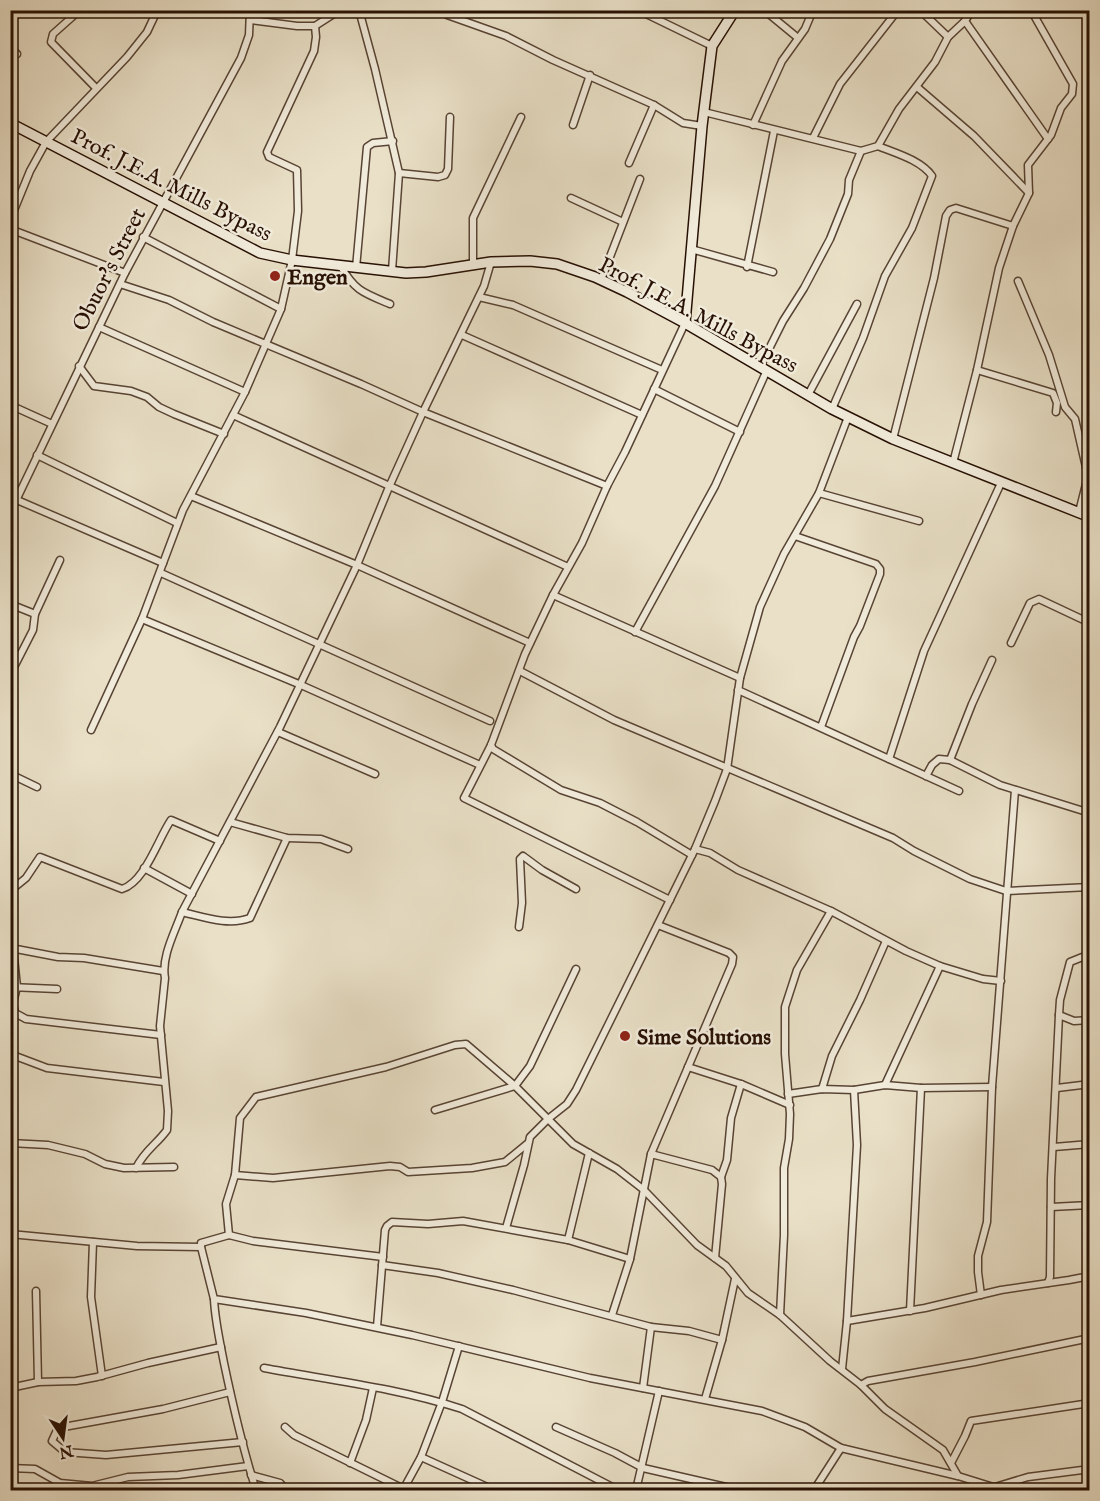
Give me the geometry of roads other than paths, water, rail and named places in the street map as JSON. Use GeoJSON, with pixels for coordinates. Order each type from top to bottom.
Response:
{"type":"FeatureCollection","features":[{"type":"Feature","properties":{"kind":"street"},"geometry":{"type":"LineString","coordinates":[[80,10],[53,34],[51,42],[96,88]]}},
{"type":"Feature","properties":{"kind":"street"},"geometry":{"type":"LineString","coordinates":[[10,220],[30,171],[46,142],[127,57],[147,32],[155,10]]}},
{"type":"Feature","properties":{"kind":"street","name":"Obuor’s Street"},"geometry":{"type":"LineString","coordinates":[[10,513],[143,237],[241,58],[249,35],[250,10]]}},
{"type":"Feature","properties":{"kind":"street"},"geometry":{"type":"LineString","coordinates":[[251,20],[315,26],[340,10]]}},
{"type":"Feature","properties":{"kind":"street"},"geometry":{"type":"LineString","coordinates":[[359,10],[399,173],[392,271]]}},
{"type":"Feature","properties":{"kind":"street"},"geometry":{"type":"LineString","coordinates":[[442,10],[447,15],[506,36],[654,105],[683,123],[702,126]]}},
{"type":"Feature","properties":{"kind":"street"},"geometry":{"type":"LineString","coordinates":[[638,10],[712,46]]}},
{"type":"Feature","properties":{"kind":"street"},"geometry":{"type":"LineString","coordinates":[[670,900],[464,798],[491,744],[530,643],[582,543],[685,323],[702,126],[712,46],[735,10]]}},
{"type":"Feature","properties":{"kind":"street"},"geometry":{"type":"LineString","coordinates":[[764,10],[798,38]]}},
{"type":"Feature","properties":{"kind":"street"},"geometry":{"type":"LineString","coordinates":[[753,125],[782,62],[805,29],[813,10]]}},
{"type":"Feature","properties":{"kind":"street"},"geometry":{"type":"LineString","coordinates":[[813,138],[840,84],[898,10]]}},
{"type":"Feature","properties":{"kind":"street"},"geometry":{"type":"LineString","coordinates":[[920,10],[948,37]]}},
{"type":"Feature","properties":{"kind":"street"},"geometry":{"type":"LineString","coordinates":[[878,146],[899,109],[935,62],[948,37],[965,21],[972,10]]}},
{"type":"Feature","properties":{"kind":"street"},"geometry":{"type":"LineString","coordinates":[[953,463],[977,370],[999,268],[1013,226],[1029,193],[1028,165],[1048,139],[1062,108],[1072,94],[1073,84],[1031,10]]}},
{"type":"Feature","properties":{"kind":"street"},"geometry":{"type":"LineString","coordinates":[[965,21],[1048,139]]}},
{"type":"Feature","properties":{"kind":"street"},"geometry":{"type":"LineString","coordinates":[[91,730],[142,619],[161,573],[177,523],[245,392],[281,309],[292,260],[298,212],[297,170],[269,157],[267,152],[314,51],[315,26]]}},
{"type":"Feature","properties":{"kind":"street"},"geometry":{"type":"LineString","coordinates":[[10,48],[17,54]]}},
{"type":"Feature","properties":{"kind":"street"},"geometry":{"type":"LineString","coordinates":[[573,124],[590,75]]}},
{"type":"Feature","properties":{"kind":"street"},"geometry":{"type":"LineString","coordinates":[[917,87],[974,136],[1029,193]]}},
{"type":"Feature","properties":{"kind":"street"},"geometry":{"type":"LineString","coordinates":[[629,163],[654,105]]}},
{"type":"Feature","properties":{"kind":"street"},"geometry":{"type":"LineString","coordinates":[[704,112],[861,151],[878,146],[910,159],[929,171],[932,176],[912,228],[885,276],[863,338],[832,409]]}},
{"type":"Feature","properties":{"kind":"street"},"geometry":{"type":"LineString","coordinates":[[399,173],[438,177],[445,175],[448,169],[450,117]]}},
{"type":"Feature","properties":{"kind":"street"},"geometry":{"type":"LineString","coordinates":[[474,264],[473,218],[521,117]]}},
{"type":"Feature","properties":{"kind":"street","name":"Prof. J.E.A. Mills Bypass"},"geometry":{"type":"LineString","coordinates":[[10,123],[261,253],[292,260],[392,271],[426,272],[491,262],[530,261],[557,264],[601,280],[685,323],[832,409],[893,439],[1000,483],[1079,512],[1089,518]]}},
{"type":"Feature","properties":{"kind":"street"},"geometry":{"type":"LineString","coordinates":[[747,267],[774,131]]}},
{"type":"Feature","properties":{"kind":"street"},"geometry":{"type":"LineString","coordinates":[[356,268],[367,147],[373,143],[393,141]]}},
{"type":"Feature","properties":{"kind":"street"},"geometry":{"type":"LineString","coordinates":[[635,632],[715,486],[740,432],[783,321],[804,288],[830,239],[848,194],[849,180],[861,151]]}},
{"type":"Feature","properties":{"kind":"street"},"geometry":{"type":"LineString","coordinates":[[601,280],[640,179]]}},
{"type":"Feature","properties":{"kind":"street"},"geometry":{"type":"LineString","coordinates":[[571,198],[623,222]]}},
{"type":"Feature","properties":{"kind":"street"},"geometry":{"type":"LineString","coordinates":[[893,439],[931,289],[946,216],[950,210],[956,208],[1013,226]]}},
{"type":"Feature","properties":{"kind":"street"},"geometry":{"type":"LineString","coordinates":[[10,229],[125,273]]}},
{"type":"Feature","properties":{"kind":"street"},"geometry":{"type":"LineString","coordinates":[[143,237],[281,309]]}},
{"type":"Feature","properties":{"kind":"street"},"geometry":{"type":"LineString","coordinates":[[691,249],[774,273]]}},
{"type":"Feature","properties":{"kind":"street"},"geometry":{"type":"LineString","coordinates":[[136,1168],[144,1153],[154,1147],[157,1139],[167,1130],[168,1111],[161,1035],[164,971],[170,944],[182,912],[301,685],[357,565],[423,412],[462,335],[491,262]]}},
{"type":"Feature","properties":{"kind":"street"},"geometry":{"type":"LineString","coordinates":[[340,266],[350,282],[360,291],[390,304]]}},
{"type":"Feature","properties":{"kind":"street"},"geometry":{"type":"LineString","coordinates":[[1018,281],[1048,355],[1065,408],[1076,419],[1088,476],[1079,512]]}},
{"type":"Feature","properties":{"kind":"street"},"geometry":{"type":"LineString","coordinates":[[120,284],[169,300],[213,322],[423,412],[607,486]]}},
{"type":"Feature","properties":{"kind":"street"},"geometry":{"type":"LineString","coordinates":[[479,297],[513,304],[662,370]]}},
{"type":"Feature","properties":{"kind":"street"},"geometry":{"type":"LineString","coordinates":[[808,395],[857,304]]}},
{"type":"Feature","properties":{"kind":"street"},"geometry":{"type":"LineString","coordinates":[[99,327],[245,392]]}},
{"type":"Feature","properties":{"kind":"street"},"geometry":{"type":"LineString","coordinates":[[462,335],[642,415]]}},
{"type":"Feature","properties":{"kind":"street"},"geometry":{"type":"LineString","coordinates":[[79,366],[94,386],[131,391],[147,397],[159,407],[174,414],[224,434]]}},
{"type":"Feature","properties":{"kind":"street"},"geometry":{"type":"LineString","coordinates":[[977,370],[1053,393],[1057,403],[1056,412]]}},
{"type":"Feature","properties":{"kind":"street"},"geometry":{"type":"LineString","coordinates":[[654,389],[740,432]]}},
{"type":"Feature","properties":{"kind":"street"},"geometry":{"type":"LineString","coordinates":[[10,405],[52,424]]}},
{"type":"Feature","properties":{"kind":"street"},"geometry":{"type":"LineString","coordinates":[[233,415],[568,567]]}},
{"type":"Feature","properties":{"kind":"street"},"geometry":{"type":"LineString","coordinates":[[506,1228],[530,1137],[567,1104],[576,1090],[694,852],[727,769],[740,678],[760,607],[784,554],[819,493],[848,417]]}},
{"type":"Feature","properties":{"kind":"street"},"geometry":{"type":"LineString","coordinates":[[38,455],[177,523]]}},
{"type":"Feature","properties":{"kind":"street"},"geometry":{"type":"LineString","coordinates":[[888,759],[924,651],[1000,483]]}},
{"type":"Feature","properties":{"kind":"street"},"geometry":{"type":"LineString","coordinates":[[819,493],[919,521]]}},
{"type":"Feature","properties":{"kind":"street"},"geometry":{"type":"LineString","coordinates":[[191,496],[357,565],[530,643]]}},
{"type":"Feature","properties":{"kind":"street"},"geometry":{"type":"LineString","coordinates":[[17,500],[163,563]]}},
{"type":"Feature","properties":{"kind":"street"},"geometry":{"type":"LineString","coordinates":[[795,536],[876,564],[880,568],[880,574],[821,727]]}},
{"type":"Feature","properties":{"kind":"street"},"geometry":{"type":"LineString","coordinates":[[10,675],[33,630],[35,614],[60,560]]}},
{"type":"Feature","properties":{"kind":"street"},"geometry":{"type":"LineString","coordinates":[[161,573],[251,615],[320,643],[490,722]]}},
{"type":"Feature","properties":{"kind":"street"},"geometry":{"type":"LineString","coordinates":[[553,595],[740,678]]}},
{"type":"Feature","properties":{"kind":"street"},"geometry":{"type":"LineString","coordinates":[[1011,643],[1030,603],[1035,600],[1039,599],[1089,623]]}},
{"type":"Feature","properties":{"kind":"street"},"geometry":{"type":"LineString","coordinates":[[10,604],[35,614]]}},
{"type":"Feature","properties":{"kind":"street"},"geometry":{"type":"LineString","coordinates":[[142,619],[301,685],[480,765]]}},
{"type":"Feature","properties":{"kind":"street"},"geometry":{"type":"LineString","coordinates":[[950,760],[992,660]]}},
{"type":"Feature","properties":{"kind":"street"},"geometry":{"type":"LineString","coordinates":[[520,671],[614,720],[893,838],[970,879],[1006,891],[1089,887]]}},
{"type":"Feature","properties":{"kind":"street"},"geometry":{"type":"LineString","coordinates":[[738,690],[958,791]]}},
{"type":"Feature","properties":{"kind":"street"},"geometry":{"type":"LineString","coordinates":[[278,732],[375,774]]}},
{"type":"Feature","properties":{"kind":"street"},"geometry":{"type":"LineString","coordinates":[[491,744],[493,749],[561,790],[600,803],[694,852],[710,853],[738,870],[763,879],[831,911],[886,941],[940,966],[983,979],[1001,981]]}},
{"type":"Feature","properties":{"kind":"street"},"geometry":{"type":"LineString","coordinates":[[926,776],[932,765],[939,759],[950,760],[986,779],[1089,813]]}},
{"type":"Feature","properties":{"kind":"street"},"geometry":{"type":"LineString","coordinates":[[10,774],[37,788]]}},
{"type":"Feature","properties":{"kind":"street"},"geometry":{"type":"LineString","coordinates":[[981,1295],[978,1256],[987,1222],[992,1087],[1015,790]]}},
{"type":"Feature","properties":{"kind":"street"},"geometry":{"type":"LineString","coordinates":[[10,891],[26,878],[40,857],[122,889],[130,886],[144,868],[171,820],[220,841]]}},
{"type":"Feature","properties":{"kind":"street"},"geometry":{"type":"LineString","coordinates":[[230,822],[287,838],[321,839],[348,849]]}},
{"type":"Feature","properties":{"kind":"street"},"geometry":{"type":"LineString","coordinates":[[182,912],[222,921],[239,922],[250,918],[287,838]]}},
{"type":"Feature","properties":{"kind":"street"},"geometry":{"type":"LineString","coordinates":[[519,927],[522,903],[520,859],[523,856],[542,870],[576,889]]}},
{"type":"Feature","properties":{"kind":"street"},"geometry":{"type":"LineString","coordinates":[[144,868],[192,894]]}},
{"type":"Feature","properties":{"kind":"street"},"geometry":{"type":"LineString","coordinates":[[780,1315],[784,1243],[784,1168],[789,1139],[790,1105],[785,1007],[797,970],[831,911]]}},
{"type":"Feature","properties":{"kind":"street"},"geometry":{"type":"LineString","coordinates":[[612,1315],[630,1259],[651,1154],[733,957],[729,953],[658,925]]}},
{"type":"Feature","properties":{"kind":"street"},"geometry":{"type":"LineString","coordinates":[[822,1089],[832,1056],[886,941]]}},
{"type":"Feature","properties":{"kind":"street"},"geometry":{"type":"LineString","coordinates":[[164,971],[12,948],[15,1013],[12,1021],[11,1055],[47,1068],[164,1082]]}},
{"type":"Feature","properties":{"kind":"street"},"geometry":{"type":"LineString","coordinates":[[1048,1283],[1054,1147],[1053,1116],[1057,1088],[1060,1000],[1070,962],[1089,954]]}},
{"type":"Feature","properties":{"kind":"street"},"geometry":{"type":"LineString","coordinates":[[885,1085],[940,966]]}},
{"type":"Feature","properties":{"kind":"street"},"geometry":{"type":"LineString","coordinates":[[435,1110],[515,1086],[530,1066],[576,969]]}},
{"type":"Feature","properties":{"kind":"street"},"geometry":{"type":"LineString","coordinates":[[14,987],[57,989]]}},
{"type":"Feature","properties":{"kind":"street"},"geometry":{"type":"LineString","coordinates":[[15,1013],[26,1019],[161,1035]]}},
{"type":"Feature","properties":{"kind":"street"},"geometry":{"type":"LineString","coordinates":[[1059,1015],[1074,1021],[1089,1020]]}},
{"type":"Feature","properties":{"kind":"street"},"geometry":{"type":"LineString","coordinates":[[230,1235],[226,1204],[235,1175],[240,1118],[256,1097],[387,1067],[455,1045],[466,1044],[515,1086],[573,1144],[617,1169],[644,1190],[697,1245],[726,1266],[748,1293],[780,1315],[830,1361],[842,1368],[861,1385],[885,1410],[943,1450],[958,1476]]}},
{"type":"Feature","properties":{"kind":"street"},"geometry":{"type":"LineString","coordinates":[[688,1067],[741,1084],[790,1105]]}},
{"type":"Feature","properties":{"kind":"street"},"geometry":{"type":"LineString","coordinates":[[716,1258],[721,1177],[727,1160],[730,1118],[741,1084]]}},
{"type":"Feature","properties":{"kind":"street"},"geometry":{"type":"LineString","coordinates":[[1057,1088],[1089,1084]]}},
{"type":"Feature","properties":{"kind":"street"},"geometry":{"type":"LineString","coordinates":[[788,1094],[822,1089],[854,1090],[885,1085],[921,1088],[992,1087]]}},
{"type":"Feature","properties":{"kind":"street"},"geometry":{"type":"LineString","coordinates":[[910,1311],[921,1088]]}},
{"type":"Feature","properties":{"kind":"street"},"geometry":{"type":"LineString","coordinates":[[842,1368],[847,1321],[857,1145],[854,1090]]}},
{"type":"Feature","properties":{"kind":"street"},"geometry":{"type":"LineString","coordinates":[[10,1143],[48,1145],[85,1154],[105,1164],[124,1168],[174,1167]]}},
{"type":"Feature","properties":{"kind":"street"},"geometry":{"type":"LineString","coordinates":[[235,1175],[273,1178],[390,1166],[400,1167],[408,1172],[472,1168],[506,1162],[527,1144]]}},
{"type":"Feature","properties":{"kind":"street"},"geometry":{"type":"LineString","coordinates":[[1054,1147],[1089,1144]]}},
{"type":"Feature","properties":{"kind":"street"},"geometry":{"type":"LineString","coordinates":[[568,1240],[589,1153]]}},
{"type":"Feature","properties":{"kind":"street"},"geometry":{"type":"LineString","coordinates":[[651,1154],[712,1170],[721,1177]]}},
{"type":"Feature","properties":{"kind":"street"},"geometry":{"type":"LineString","coordinates":[[1051,1207],[1089,1205]]}},
{"type":"Feature","properties":{"kind":"street"},"geometry":{"type":"LineString","coordinates":[[376,1327],[385,1230],[392,1222],[428,1224],[463,1221],[568,1240],[630,1259]]}},
{"type":"Feature","properties":{"kind":"street"},"geometry":{"type":"LineString","coordinates":[[10,1234],[146,1247],[201,1247]]}},
{"type":"Feature","properties":{"kind":"street"},"geometry":{"type":"LineString","coordinates":[[256,1491],[230,1392],[214,1315],[214,1299],[201,1243],[230,1235],[383,1257]]}},
{"type":"Feature","properties":{"kind":"street"},"geometry":{"type":"LineString","coordinates":[[93,1242],[91,1297],[102,1376]]}},
{"type":"Feature","properties":{"kind":"street"},"geometry":{"type":"LineString","coordinates":[[382,1265],[438,1273],[651,1326],[689,1331],[722,1340]]}},
{"type":"Feature","properties":{"kind":"street"},"geometry":{"type":"LineString","coordinates":[[847,1321],[1089,1276]]}},
{"type":"Feature","properties":{"kind":"street"},"geometry":{"type":"LineString","coordinates":[[705,1399],[722,1340],[735,1279]]}},
{"type":"Feature","properties":{"kind":"street"},"geometry":{"type":"LineString","coordinates":[[36,1291],[38,1382]]}},
{"type":"Feature","properties":{"kind":"street"},"geometry":{"type":"LineString","coordinates":[[214,1299],[267,1306],[376,1327],[570,1374],[762,1411],[805,1426],[841,1448],[958,1476],[1003,1491]]}},
{"type":"Feature","properties":{"kind":"street"},"geometry":{"type":"LineString","coordinates":[[643,1388],[651,1326]]}},
{"type":"Feature","properties":{"kind":"street"},"geometry":{"type":"LineString","coordinates":[[861,1385],[868,1381],[1089,1338]]}},
{"type":"Feature","properties":{"kind":"street"},"geometry":{"type":"LineString","coordinates":[[285,1427],[294,1435],[404,1490],[422,1456],[459,1346]]}},
{"type":"Feature","properties":{"kind":"street"},"geometry":{"type":"LineString","coordinates":[[10,1388],[38,1382],[102,1376],[221,1347]]}},
{"type":"Feature","properties":{"kind":"street"},"geometry":{"type":"LineString","coordinates":[[264,1368],[442,1402],[462,1409],[618,1491]]}},
{"type":"Feature","properties":{"kind":"street"},"geometry":{"type":"LineString","coordinates":[[351,1463],[366,1420],[373,1388]]}},
{"type":"Feature","properties":{"kind":"street"},"geometry":{"type":"LineString","coordinates":[[636,1491],[659,1391]]}},
{"type":"Feature","properties":{"kind":"street"},"geometry":{"type":"LineString","coordinates":[[230,1392],[163,1409],[101,1421],[80,1422],[58,1428],[52,1441],[65,1452],[106,1455],[243,1442]]}},
{"type":"Feature","properties":{"kind":"street"},"geometry":{"type":"LineString","coordinates":[[951,1463],[971,1421],[1089,1403]]}},
{"type":"Feature","properties":{"kind":"street"},"geometry":{"type":"LineString","coordinates":[[556,1427],[643,1468],[738,1490]]}},
{"type":"Feature","properties":{"kind":"street"},"geometry":{"type":"LineString","coordinates":[[814,1491],[841,1448]]}},
{"type":"Feature","properties":{"kind":"street"},"geometry":{"type":"LineString","coordinates":[[422,1456],[494,1491]]}},
{"type":"Feature","properties":{"kind":"street"},"geometry":{"type":"LineString","coordinates":[[10,1468],[35,1469],[60,1483],[92,1486],[128,1477],[178,1475],[248,1466]]}},
{"type":"Feature","properties":{"kind":"street"},"geometry":{"type":"LineString","coordinates":[[995,1487],[1028,1477],[1089,1469]]}},
{"type":"Feature","properties":{"kind":"street"},"geometry":{"type":"LineString","coordinates":[[251,1475],[280,1483],[286,1491]]}},
{"type":"Feature","properties":{"kind":"place","name":"Engen"},"geometry":{"type":"Point","coordinates":[275,276]}},
{"type":"Feature","properties":{"kind":"place","name":"Sime Solutions"},"geometry":{"type":"Point","coordinates":[625,1036]}}]}
